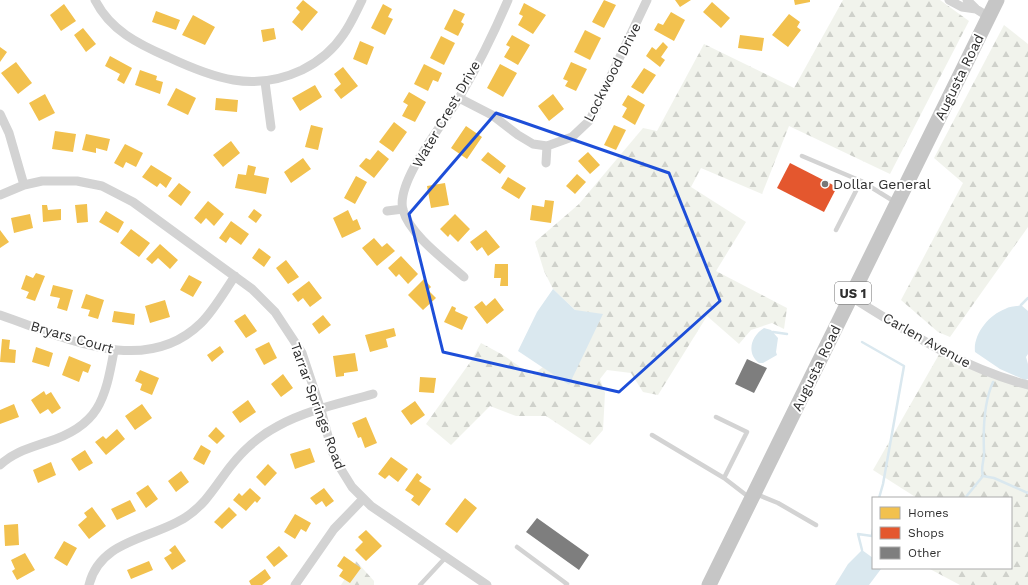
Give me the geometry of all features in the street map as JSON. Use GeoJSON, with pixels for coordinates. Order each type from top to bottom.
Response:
{"type":"FeatureCollection","features":[{"type":"Feature","properties":{"kind":"main road","name":"Augusta Road"},"geometry":{"type":"LineString","coordinates":[[709,585],[997,0]]}},
{"type":"Feature","properties":{"kind":"street"},"geometry":{"type":"LineString","coordinates":[[95,0],[107,18],[124,35],[137,43],[216,77],[239,81],[265,82],[294,73],[322,58],[343,36],[362,0]]}},
{"type":"Feature","properties":{"kind":"street","name":"Water Crest Drive"},"geometry":{"type":"LineString","coordinates":[[402,209],[403,191],[411,175],[459,98],[508,0]]}},
{"type":"Feature","properties":{"kind":"street","name":"Lockwood Drive"},"geometry":{"type":"LineString","coordinates":[[547,146],[572,137],[590,120],[647,0]]}},
{"type":"Feature","properties":{"kind":"street"},"geometry":{"type":"LineString","coordinates":[[949,0],[962,7],[976,9]]}},
{"type":"Feature","properties":{"kind":"street"},"geometry":{"type":"LineString","coordinates":[[967,0],[976,9],[989,17]]}},
{"type":"Feature","properties":{"kind":"street"},"geometry":{"type":"LineString","coordinates":[[265,82],[271,126]]}},
{"type":"Feature","properties":{"kind":"street"},"geometry":{"type":"LineString","coordinates":[[459,98],[492,115],[518,135],[533,144],[547,146],[546,163]]}},
{"type":"Feature","properties":{"kind":"street"},"geometry":{"type":"LineString","coordinates":[[0,114],[9,133],[24,185]]}},
{"type":"Feature","properties":{"kind":"street","name":"Tarrar Springs Road"},"geometry":{"type":"LineString","coordinates":[[0,194],[24,185],[60,180],[77,181],[102,186],[118,193],[235,276],[264,300],[291,334],[306,363],[332,451],[338,466],[347,480],[363,499],[487,585]]}},
{"type":"Feature","properties":{"kind":"street"},"geometry":{"type":"LineString","coordinates":[[387,211],[402,209],[412,227],[420,236],[464,277]]}},
{"type":"Feature","properties":{"kind":"street","name":"Bryars Court"},"geometry":{"type":"LineString","coordinates":[[0,315],[114,351],[135,352],[151,350],[174,342],[188,334],[211,311],[235,276]]}},
{"type":"Feature","properties":{"kind":"street","name":"Carlen Avenue"},"geometry":{"type":"LineString","coordinates":[[851,297],[954,358],[990,374],[1028,384]]}},
{"type":"Feature","properties":{"kind":"street"},"geometry":{"type":"LineString","coordinates":[[0,465],[17,452],[69,434],[89,419],[105,392],[114,351]]}},
{"type":"Feature","properties":{"kind":"street"},"geometry":{"type":"LineString","coordinates":[[89,585],[96,568],[112,550],[173,525],[194,511],[206,500],[230,467],[252,443],[280,425],[321,410],[373,394]]}},
{"type":"Feature","properties":{"kind":"street"},"geometry":{"type":"LineString","coordinates":[[295,585],[334,529],[363,499]]}},
{"type":"Feature","properties":{"kind":"lane"},"geometry":{"type":"LineString","coordinates":[[802,156],[861,181],[897,203]]}},
{"type":"Feature","properties":{"kind":"lane"},"geometry":{"type":"LineString","coordinates":[[836,230],[861,181]]}},
{"type":"Feature","properties":{"kind":"lane"},"geometry":{"type":"LineString","coordinates":[[716,417],[747,432],[724,478]]}},
{"type":"Feature","properties":{"kind":"lane"},"geometry":{"type":"LineString","coordinates":[[652,435],[753,496],[778,503],[816,525]]}},
{"type":"Feature","properties":{"kind":"lane"},"geometry":{"type":"LineString","coordinates":[[517,547],[567,584],[566,585]]}},
{"type":"Feature","properties":{"kind":"lane"},"geometry":{"type":"LineString","coordinates":[[420,585],[446,557]]}},
{"type":"Feature","properties":{"kind":"highlighted area"},"geometry":{"type":"Polygon","coordinates":[[[496,113],[669,173],[720,301],[619,392],[443,352],[409,214],[496,113]]]}},
{"type":"Feature","properties":{"kind":"green space"},"geometry":{"type":"Polygon","coordinates":[[[843,0],[940,0],[969,21],[890,174],[789,126],[762,194],[701,168],[691,187],[746,222],[716,271],[787,308],[784,329],[772,323],[751,330],[739,344],[707,316],[658,395],[643,392],[631,373],[607,370],[600,379],[605,393],[603,430],[590,445],[546,416],[516,416],[490,406],[451,445],[426,424],[471,361],[481,343],[503,355],[532,375],[543,367],[569,385],[575,310],[553,289],[544,271],[535,242],[579,204],[643,128],[657,131],[704,44],[794,88],[843,0]]]}},
{"type":"Feature","properties":{"kind":"green space"},"geometry":{"type":"Polygon","coordinates":[[[1004,25],[1028,44],[1028,227],[950,337],[938,332],[901,300],[963,183],[934,158],[1004,25]]]}},
{"type":"Feature","properties":{"kind":"green space"},"geometry":{"type":"Polygon","coordinates":[[[941,351],[1028,385],[1028,585],[960,585],[930,569],[1012,569],[1012,497],[915,497],[873,470],[941,351]]]}},
{"type":"Feature","properties":{"kind":"green space"},"geometry":{"type":"Polygon","coordinates":[[[356,561],[374,581],[374,585],[341,585],[356,561]]]}},
{"type":"Feature","properties":{"kind":"shaded area"},"geometry":{"type":"Polygon","coordinates":[[[553,289],[575,310],[603,314],[569,385],[518,351],[537,312],[553,289]]]}},
{"type":"Feature","properties":{"kind":"shaded area"},"geometry":{"type":"Polygon","coordinates":[[[1021,305],[1028,311],[1028,354],[1026,357],[1028,364],[1028,379],[1025,380],[1000,369],[975,352],[975,345],[979,332],[988,320],[1007,308],[1021,305]]]}},
{"type":"Feature","properties":{"kind":"shaded area"},"geometry":{"type":"Polygon","coordinates":[[[764,328],[771,330],[778,338],[777,355],[763,363],[759,363],[755,359],[751,350],[753,340],[764,328]]]}},
{"type":"Feature","properties":{"kind":"shaded area"},"geometry":{"type":"Polygon","coordinates":[[[862,550],[872,557],[872,569],[881,569],[869,585],[835,585],[848,564],[862,550]]]}},
{"type":"Feature","properties":{"kind":"building: Homes"},"geometry":{"type":"Polygon","coordinates":[[[303,0],[318,12],[302,31],[292,22],[300,12],[296,8],[303,0]]]}},
{"type":"Feature","properties":{"kind":"building: Homes"},"geometry":{"type":"Polygon","coordinates":[[[604,0],[616,5],[604,28],[592,22],[604,0]]]}},
{"type":"Feature","properties":{"kind":"building: Homes"},"geometry":{"type":"Polygon","coordinates":[[[675,0],[691,0],[680,7],[675,0]]]}},
{"type":"Feature","properties":{"kind":"building: Homes"},"geometry":{"type":"Polygon","coordinates":[[[794,0],[810,0],[810,2],[795,5],[794,0]]]}},
{"type":"Feature","properties":{"kind":"building: Homes"},"geometry":{"type":"Polygon","coordinates":[[[712,2],[730,18],[721,28],[703,12],[712,2]]]}},
{"type":"Feature","properties":{"kind":"building: Homes"},"geometry":{"type":"Polygon","coordinates":[[[524,3],[546,15],[533,34],[518,25],[523,16],[519,14],[524,3]]]}},
{"type":"Feature","properties":{"kind":"building: Homes"},"geometry":{"type":"Polygon","coordinates":[[[64,4],[76,21],[61,31],[50,15],[64,4]]]}},
{"type":"Feature","properties":{"kind":"building: Homes"},"geometry":{"type":"Polygon","coordinates":[[[383,4],[392,9],[388,17],[393,19],[385,35],[371,28],[383,4]]]}},
{"type":"Feature","properties":{"kind":"building: Homes"},"geometry":{"type":"Polygon","coordinates":[[[454,9],[465,14],[461,22],[464,24],[458,36],[444,29],[454,9]]]}},
{"type":"Feature","properties":{"kind":"building: Homes"},"geometry":{"type":"Polygon","coordinates":[[[156,11],[180,20],[176,30],[152,22],[156,11]]]}},
{"type":"Feature","properties":{"kind":"building: Homes"},"geometry":{"type":"Polygon","coordinates":[[[671,12],[685,20],[674,41],[654,30],[658,23],[663,25],[671,12]]]}},
{"type":"Feature","properties":{"kind":"building: Homes"},"geometry":{"type":"Polygon","coordinates":[[[789,14],[800,22],[797,27],[801,30],[788,47],[772,35],[789,14]]]}},
{"type":"Feature","properties":{"kind":"building: Homes"},"geometry":{"type":"Polygon","coordinates":[[[193,15],[215,27],[205,45],[182,35],[193,15]]]}},
{"type":"Feature","properties":{"kind":"building: Homes"},"geometry":{"type":"Polygon","coordinates":[[[83,28],[96,44],[86,52],[74,35],[83,28]]]}},
{"type":"Feature","properties":{"kind":"building: Homes"},"geometry":{"type":"Polygon","coordinates":[[[274,28],[276,39],[263,42],[261,30],[274,28]]]}},
{"type":"Feature","properties":{"kind":"building: Homes"},"geometry":{"type":"Polygon","coordinates":[[[585,30],[601,38],[590,60],[574,52],[585,30]]]}},
{"type":"Feature","properties":{"kind":"building: Homes"},"geometry":{"type":"Polygon","coordinates":[[[512,35],[530,45],[518,65],[504,57],[510,47],[506,45],[512,35]]]}},
{"type":"Feature","properties":{"kind":"building: Homes"},"geometry":{"type":"Polygon","coordinates":[[[740,35],[764,38],[762,51],[738,48],[740,35]]]}},
{"type":"Feature","properties":{"kind":"building: Homes"},"geometry":{"type":"Polygon","coordinates":[[[441,36],[455,43],[444,65],[430,58],[441,36]]]}},
{"type":"Feature","properties":{"kind":"building: Homes"},"geometry":{"type":"Polygon","coordinates":[[[360,41],[374,47],[367,65],[353,59],[360,41]]]}},
{"type":"Feature","properties":{"kind":"building: Homes"},"geometry":{"type":"Polygon","coordinates":[[[663,42],[668,47],[661,57],[665,60],[660,67],[646,56],[652,47],[656,50],[663,42]]]}},
{"type":"Feature","properties":{"kind":"building: Homes"},"geometry":{"type":"Polygon","coordinates":[[[0,47],[7,52],[0,62],[0,47]]]}},
{"type":"Feature","properties":{"kind":"building: Homes"},"geometry":{"type":"Polygon","coordinates":[[[110,56],[132,68],[124,84],[117,80],[120,74],[105,66],[110,56]]]}},
{"type":"Feature","properties":{"kind":"building: Homes"},"geometry":{"type":"Polygon","coordinates":[[[16,62],[32,83],[18,94],[1,73],[16,62]]]}},
{"type":"Feature","properties":{"kind":"building: Homes"},"geometry":{"type":"Polygon","coordinates":[[[571,62],[587,69],[576,91],[565,86],[568,81],[563,79],[571,62]]]}},
{"type":"Feature","properties":{"kind":"building: Homes"},"geometry":{"type":"Polygon","coordinates":[[[424,64],[442,73],[438,82],[433,80],[428,91],[414,84],[424,64]]]}},
{"type":"Feature","properties":{"kind":"building: Homes"},"geometry":{"type":"Polygon","coordinates":[[[500,64],[517,73],[503,97],[487,88],[500,64]]]}},
{"type":"Feature","properties":{"kind":"building: Homes"},"geometry":{"type":"Polygon","coordinates":[[[343,67],[358,86],[341,99],[334,90],[341,84],[334,74],[343,67]]]}},
{"type":"Feature","properties":{"kind":"building: Homes"},"geometry":{"type":"Polygon","coordinates":[[[644,68],[656,75],[643,94],[631,87],[644,68]]]}},
{"type":"Feature","properties":{"kind":"building: Homes"},"geometry":{"type":"Polygon","coordinates":[[[140,70],[157,76],[156,80],[163,82],[160,94],[135,85],[140,70]]]}},
{"type":"Feature","properties":{"kind":"building: Homes"},"geometry":{"type":"Polygon","coordinates":[[[315,85],[322,97],[300,111],[292,98],[315,85]]]}},
{"type":"Feature","properties":{"kind":"building: Homes"},"geometry":{"type":"Polygon","coordinates":[[[176,88],[196,98],[188,115],[167,105],[176,88]]]}},
{"type":"Feature","properties":{"kind":"building: Homes"},"geometry":{"type":"Polygon","coordinates":[[[409,92],[426,102],[415,122],[402,116],[408,105],[403,102],[409,92]]]}},
{"type":"Feature","properties":{"kind":"building: Homes"},"geometry":{"type":"Polygon","coordinates":[[[45,94],[55,113],[39,121],[29,103],[45,94]]]}},
{"type":"Feature","properties":{"kind":"building: Homes"},"geometry":{"type":"Polygon","coordinates":[[[553,94],[564,109],[549,121],[538,106],[553,94]]]}},
{"type":"Feature","properties":{"kind":"building: Homes"},"geometry":{"type":"Polygon","coordinates":[[[628,95],[645,105],[635,125],[622,117],[627,108],[622,105],[628,95]]]}},
{"type":"Feature","properties":{"kind":"building: Homes"},"geometry":{"type":"Polygon","coordinates":[[[216,98],[238,100],[237,112],[215,110],[216,98]]]}},
{"type":"Feature","properties":{"kind":"building: Homes"},"geometry":{"type":"Polygon","coordinates":[[[394,122],[407,132],[393,152],[379,142],[394,122]]]}},
{"type":"Feature","properties":{"kind":"building: Homes"},"geometry":{"type":"Polygon","coordinates":[[[311,125],[323,128],[318,150],[305,147],[311,125]]]}},
{"type":"Feature","properties":{"kind":"building: Homes"},"geometry":{"type":"Polygon","coordinates":[[[614,125],[626,130],[616,150],[604,145],[614,125]]]}},
{"type":"Feature","properties":{"kind":"building: Homes"},"geometry":{"type":"Polygon","coordinates":[[[466,126],[482,137],[467,159],[451,148],[466,126]]]}},
{"type":"Feature","properties":{"kind":"building: Homes"},"geometry":{"type":"Polygon","coordinates":[[[55,131],[76,134],[73,152],[52,149],[55,131]]]}},
{"type":"Feature","properties":{"kind":"building: Homes"},"geometry":{"type":"Polygon","coordinates":[[[86,134],[110,139],[107,151],[96,148],[96,153],[82,150],[86,134]]]}},
{"type":"Feature","properties":{"kind":"building: Homes"},"geometry":{"type":"Polygon","coordinates":[[[231,141],[240,153],[223,167],[213,155],[231,141]]]}},
{"type":"Feature","properties":{"kind":"building: Homes"},"geometry":{"type":"Polygon","coordinates":[[[125,144],[143,153],[136,167],[126,162],[123,168],[114,163],[125,144]]]}},
{"type":"Feature","properties":{"kind":"building: Homes"},"geometry":{"type":"Polygon","coordinates":[[[378,150],[389,159],[374,178],[359,166],[366,158],[370,160],[378,150]]]}},
{"type":"Feature","properties":{"kind":"building: Homes"},"geometry":{"type":"Polygon","coordinates":[[[488,152],[506,166],[500,174],[481,160],[488,152]]]}},
{"type":"Feature","properties":{"kind":"building: Homes"},"geometry":{"type":"Polygon","coordinates":[[[588,152],[600,165],[590,174],[578,161],[588,152]]]}},
{"type":"Feature","properties":{"kind":"building: Homes"},"geometry":{"type":"Polygon","coordinates":[[[303,158],[311,169],[291,183],[284,172],[303,158]]]}},
{"type":"Feature","properties":{"kind":"building: Homes"},"geometry":{"type":"Polygon","coordinates":[[[151,165],[172,178],[166,188],[160,183],[157,187],[142,177],[151,165]]]}},
{"type":"Feature","properties":{"kind":"building: Homes"},"geometry":{"type":"Polygon","coordinates":[[[248,165],[256,167],[254,175],[269,178],[266,194],[235,188],[238,174],[246,175],[248,165]]]}},
{"type":"Feature","properties":{"kind":"building: Homes"},"geometry":{"type":"Polygon","coordinates":[[[577,174],[586,182],[575,194],[566,186],[577,174]]]}},
{"type":"Feature","properties":{"kind":"building: Homes"},"geometry":{"type":"Polygon","coordinates":[[[356,176],[367,182],[355,204],[344,198],[356,176]]]}},
{"type":"Feature","properties":{"kind":"building: Homes"},"geometry":{"type":"Polygon","coordinates":[[[508,177],[526,188],[519,199],[501,188],[508,177]]]}},
{"type":"Feature","properties":{"kind":"building: Homes"},"geometry":{"type":"Polygon","coordinates":[[[179,183],[191,192],[181,206],[168,196],[179,183]]]}},
{"type":"Feature","properties":{"kind":"building: Homes"},"geometry":{"type":"Polygon","coordinates":[[[445,183],[449,205],[431,208],[427,186],[445,183]]]}},
{"type":"Feature","properties":{"kind":"building: Homes"},"geometry":{"type":"Polygon","coordinates":[[[545,200],[554,201],[551,223],[530,220],[532,205],[544,207],[545,200]]]}},
{"type":"Feature","properties":{"kind":"building: Homes"},"geometry":{"type":"Polygon","coordinates":[[[208,201],[224,214],[214,226],[206,218],[201,224],[194,218],[208,201]]]}},
{"type":"Feature","properties":{"kind":"building: Homes"},"geometry":{"type":"Polygon","coordinates":[[[87,204],[88,222],[77,223],[75,205],[87,204]]]}},
{"type":"Feature","properties":{"kind":"building: Homes"},"geometry":{"type":"Polygon","coordinates":[[[42,205],[47,205],[48,210],[61,209],[61,220],[43,222],[42,205]]]}},
{"type":"Feature","properties":{"kind":"building: Homes"},"geometry":{"type":"Polygon","coordinates":[[[254,209],[262,215],[256,223],[248,217],[254,209]]]}},
{"type":"Feature","properties":{"kind":"building: Homes"},"geometry":{"type":"Polygon","coordinates":[[[348,210],[353,221],[357,219],[361,229],[342,238],[333,218],[348,210]]]}},
{"type":"Feature","properties":{"kind":"building: Homes"},"geometry":{"type":"Polygon","coordinates":[[[106,211],[124,222],[118,233],[99,222],[106,211]]]}},
{"type":"Feature","properties":{"kind":"building: Homes"},"geometry":{"type":"Polygon","coordinates":[[[30,214],[33,228],[14,233],[11,218],[30,214]]]}},
{"type":"Feature","properties":{"kind":"building: Homes"},"geometry":{"type":"Polygon","coordinates":[[[455,214],[470,229],[458,242],[450,234],[448,237],[440,229],[455,214]]]}},
{"type":"Feature","properties":{"kind":"building: Homes"},"geometry":{"type":"Polygon","coordinates":[[[231,221],[249,234],[241,245],[230,237],[226,243],[219,238],[231,221]]]}},
{"type":"Feature","properties":{"kind":"building: Homes"},"geometry":{"type":"Polygon","coordinates":[[[131,229],[150,243],[139,257],[120,243],[131,229]]]}},
{"type":"Feature","properties":{"kind":"building: Homes"},"geometry":{"type":"Polygon","coordinates":[[[0,230],[9,242],[0,248],[0,230]]]}},
{"type":"Feature","properties":{"kind":"building: Homes"},"geometry":{"type":"Polygon","coordinates":[[[486,230],[500,247],[488,256],[482,247],[477,251],[470,242],[486,230]]]}},
{"type":"Feature","properties":{"kind":"building: Homes"},"geometry":{"type":"Polygon","coordinates":[[[374,238],[382,247],[387,243],[395,251],[377,266],[362,248],[374,238]]]}},
{"type":"Feature","properties":{"kind":"building: Homes"},"geometry":{"type":"Polygon","coordinates":[[[160,244],[178,260],[170,269],[158,258],[152,264],[146,259],[160,244]]]}},
{"type":"Feature","properties":{"kind":"building: Homes"},"geometry":{"type":"Polygon","coordinates":[[[259,248],[271,257],[264,267],[252,258],[259,248]]]}},
{"type":"Feature","properties":{"kind":"building: Homes"},"geometry":{"type":"Polygon","coordinates":[[[401,256],[418,274],[408,284],[399,274],[396,277],[388,268],[401,256]]]}},
{"type":"Feature","properties":{"kind":"building: Homes"},"geometry":{"type":"Polygon","coordinates":[[[286,260],[299,277],[288,284],[276,268],[286,260]]]}},
{"type":"Feature","properties":{"kind":"building: Homes"},"geometry":{"type":"Polygon","coordinates":[[[495,264],[508,264],[508,286],[500,286],[501,278],[494,278],[495,264]]]}},
{"type":"Feature","properties":{"kind":"building: Homes"},"geometry":{"type":"Polygon","coordinates":[[[36,273],[45,276],[35,301],[26,298],[29,292],[21,289],[26,275],[33,278],[36,273]]]}},
{"type":"Feature","properties":{"kind":"building: Homes"},"geometry":{"type":"Polygon","coordinates":[[[189,275],[202,282],[193,297],[180,290],[189,275]]]}},
{"type":"Feature","properties":{"kind":"building: Homes"},"geometry":{"type":"Polygon","coordinates":[[[424,279],[431,287],[428,290],[436,298],[423,310],[408,295],[424,279]]]}},
{"type":"Feature","properties":{"kind":"building: Homes"},"geometry":{"type":"Polygon","coordinates":[[[309,281],[322,298],[310,307],[303,298],[298,302],[292,294],[309,281]]]}},
{"type":"Feature","properties":{"kind":"building: Homes"},"geometry":{"type":"Polygon","coordinates":[[[53,285],[73,290],[67,311],[57,308],[60,298],[50,296],[53,285]]]}},
{"type":"Feature","properties":{"kind":"building: Homes"},"geometry":{"type":"Polygon","coordinates":[[[86,294],[104,300],[98,319],[88,316],[90,310],[81,308],[86,294]]]}},
{"type":"Feature","properties":{"kind":"building: Homes"},"geometry":{"type":"Polygon","coordinates":[[[495,298],[504,310],[487,324],[474,307],[482,301],[486,306],[495,298]]]}},
{"type":"Feature","properties":{"kind":"building: Homes"},"geometry":{"type":"Polygon","coordinates":[[[165,300],[170,317],[150,323],[145,306],[165,300]]]}},
{"type":"Feature","properties":{"kind":"building: Homes"},"geometry":{"type":"Polygon","coordinates":[[[452,306],[456,308],[455,311],[468,317],[462,330],[444,322],[452,306]]]}},
{"type":"Feature","properties":{"kind":"building: Homes"},"geometry":{"type":"Polygon","coordinates":[[[114,311],[135,314],[134,325],[112,322],[114,311]]]}},
{"type":"Feature","properties":{"kind":"building: Homes"},"geometry":{"type":"Polygon","coordinates":[[[245,314],[257,331],[246,338],[234,321],[245,314]]]}},
{"type":"Feature","properties":{"kind":"building: Homes"},"geometry":{"type":"Polygon","coordinates":[[[323,315],[331,325],[319,334],[312,324],[323,315]]]}},
{"type":"Feature","properties":{"kind":"building: Homes"},"geometry":{"type":"Polygon","coordinates":[[[394,328],[396,336],[386,339],[388,347],[370,352],[365,335],[394,328]]]}},
{"type":"Feature","properties":{"kind":"building: Homes"},"geometry":{"type":"Polygon","coordinates":[[[2,339],[10,340],[9,349],[16,350],[15,363],[0,362],[2,339]]]}},
{"type":"Feature","properties":{"kind":"building: Homes"},"geometry":{"type":"Polygon","coordinates":[[[269,342],[277,358],[264,365],[255,349],[269,342]]]}},
{"type":"Feature","properties":{"kind":"building: Homes"},"geometry":{"type":"Polygon","coordinates":[[[220,346],[224,352],[212,362],[207,355],[220,346]]]}},
{"type":"Feature","properties":{"kind":"building: Homes"},"geometry":{"type":"Polygon","coordinates":[[[36,347],[53,353],[49,367],[32,362],[36,347]]]}},
{"type":"Feature","properties":{"kind":"building: Homes"},"geometry":{"type":"Polygon","coordinates":[[[355,353],[358,371],[344,373],[344,376],[336,377],[333,356],[355,353]]]}},
{"type":"Feature","properties":{"kind":"building: Homes"},"geometry":{"type":"Polygon","coordinates":[[[69,356],[91,365],[88,373],[83,371],[79,382],[62,375],[69,356]]]}},
{"type":"Feature","properties":{"kind":"building: Homes"},"geometry":{"type":"Polygon","coordinates":[[[140,370],[159,378],[152,395],[140,390],[142,384],[135,381],[140,370]]]}},
{"type":"Feature","properties":{"kind":"building: Homes"},"geometry":{"type":"Polygon","coordinates":[[[283,374],[293,388],[281,397],[271,384],[283,374]]]}},
{"type":"Feature","properties":{"kind":"building: Homes"},"geometry":{"type":"Polygon","coordinates":[[[420,377],[436,378],[434,393],[419,392],[420,377]]]}},
{"type":"Feature","properties":{"kind":"building: Homes"},"geometry":{"type":"Polygon","coordinates":[[[44,391],[46,395],[51,392],[61,408],[52,414],[48,409],[40,414],[31,400],[44,391]]]}},
{"type":"Feature","properties":{"kind":"building: Homes"},"geometry":{"type":"Polygon","coordinates":[[[248,400],[256,412],[240,423],[232,412],[248,400]]]}},
{"type":"Feature","properties":{"kind":"building: Homes"},"geometry":{"type":"Polygon","coordinates":[[[415,401],[425,415],[411,425],[401,411],[415,401]]]}},
{"type":"Feature","properties":{"kind":"building: Homes"},"geometry":{"type":"Polygon","coordinates":[[[14,404],[19,417],[0,424],[0,410],[14,404]]]}},
{"type":"Feature","properties":{"kind":"building: Homes"},"geometry":{"type":"Polygon","coordinates":[[[142,404],[152,418],[135,430],[125,416],[142,404]]]}},
{"type":"Feature","properties":{"kind":"building: Homes"},"geometry":{"type":"Polygon","coordinates":[[[366,417],[377,443],[365,448],[361,437],[358,438],[352,423],[366,417]]]}},
{"type":"Feature","properties":{"kind":"building: Homes"},"geometry":{"type":"Polygon","coordinates":[[[216,427],[225,436],[217,444],[208,436],[216,427]]]}},
{"type":"Feature","properties":{"kind":"building: Homes"},"geometry":{"type":"Polygon","coordinates":[[[117,429],[125,439],[106,455],[95,442],[103,436],[106,439],[117,429]]]}},
{"type":"Feature","properties":{"kind":"building: Homes"},"geometry":{"type":"Polygon","coordinates":[[[201,445],[211,451],[204,465],[193,459],[201,445]]]}},
{"type":"Feature","properties":{"kind":"building: Homes"},"geometry":{"type":"Polygon","coordinates":[[[310,448],[315,462],[295,469],[290,454],[310,448]]]}},
{"type":"Feature","properties":{"kind":"building: Homes"},"geometry":{"type":"Polygon","coordinates":[[[85,450],[93,463],[79,471],[71,459],[85,450]]]}},
{"type":"Feature","properties":{"kind":"building: Homes"},"geometry":{"type":"Polygon","coordinates":[[[391,457],[408,469],[398,482],[389,475],[385,479],[378,474],[391,457]]]}},
{"type":"Feature","properties":{"kind":"building: Homes"},"geometry":{"type":"Polygon","coordinates":[[[51,462],[56,475],[38,483],[33,470],[51,462]]]}},
{"type":"Feature","properties":{"kind":"building: Homes"},"geometry":{"type":"Polygon","coordinates":[[[268,464],[277,473],[265,486],[256,477],[268,464]]]}},
{"type":"Feature","properties":{"kind":"building: Homes"},"geometry":{"type":"Polygon","coordinates":[[[181,471],[189,482],[176,492],[168,481],[181,471]]]}},
{"type":"Feature","properties":{"kind":"building: Homes"},"geometry":{"type":"Polygon","coordinates":[[[417,473],[422,477],[419,481],[431,489],[419,506],[411,500],[414,496],[405,490],[417,473]]]}},
{"type":"Feature","properties":{"kind":"building: Homes"},"geometry":{"type":"Polygon","coordinates":[[[148,485],[158,499],[146,508],[136,493],[148,485]]]}},
{"type":"Feature","properties":{"kind":"building: Homes"},"geometry":{"type":"Polygon","coordinates":[[[250,488],[261,498],[257,503],[255,501],[246,511],[233,500],[239,493],[242,496],[250,488]]]}},
{"type":"Feature","properties":{"kind":"building: Homes"},"geometry":{"type":"Polygon","coordinates":[[[324,488],[334,501],[326,507],[322,501],[316,505],[310,498],[324,488]]]}},
{"type":"Feature","properties":{"kind":"building: Homes"},"geometry":{"type":"Polygon","coordinates":[[[465,498],[477,508],[457,533],[445,524],[465,498]]]}},
{"type":"Feature","properties":{"kind":"building: Homes"},"geometry":{"type":"Polygon","coordinates":[[[130,500],[136,511],[117,520],[111,509],[130,500]]]}},
{"type":"Feature","properties":{"kind":"building: Homes"},"geometry":{"type":"Polygon","coordinates":[[[92,507],[106,526],[89,539],[78,525],[87,517],[84,513],[92,507]]]}},
{"type":"Feature","properties":{"kind":"building: Homes"},"geometry":{"type":"Polygon","coordinates":[[[229,507],[237,515],[222,529],[214,522],[229,507]]]}},
{"type":"Feature","properties":{"kind":"building: Homes"},"geometry":{"type":"Polygon","coordinates":[[[295,514],[311,523],[306,532],[301,529],[295,539],[284,532],[295,514]]]}},
{"type":"Feature","properties":{"kind":"building: Homes"},"geometry":{"type":"Polygon","coordinates":[[[18,524],[19,545],[5,546],[4,525],[18,524]]]}},
{"type":"Feature","properties":{"kind":"building: Homes"},"geometry":{"type":"Polygon","coordinates":[[[366,530],[382,546],[366,561],[355,550],[363,542],[358,537],[366,530]]]}},
{"type":"Feature","properties":{"kind":"building: Homes"},"geometry":{"type":"Polygon","coordinates":[[[64,541],[77,548],[67,566],[54,558],[64,541]]]}},
{"type":"Feature","properties":{"kind":"building: Homes"},"geometry":{"type":"Polygon","coordinates":[[[175,545],[186,561],[172,570],[164,558],[172,553],[169,550],[175,545]]]}},
{"type":"Feature","properties":{"kind":"building: Homes"},"geometry":{"type":"Polygon","coordinates":[[[279,546],[288,556],[274,567],[266,557],[279,546]]]}},
{"type":"Feature","properties":{"kind":"building: Homes"},"geometry":{"type":"Polygon","coordinates":[[[25,553],[35,570],[17,580],[12,571],[15,569],[11,560],[25,553]]]}},
{"type":"Feature","properties":{"kind":"building: Homes"},"geometry":{"type":"Polygon","coordinates":[[[344,556],[361,568],[350,583],[339,576],[343,570],[337,566],[344,556]]]}},
{"type":"Feature","properties":{"kind":"building: Homes"},"geometry":{"type":"Polygon","coordinates":[[[149,561],[153,570],[131,579],[127,570],[149,561]]]}},
{"type":"Feature","properties":{"kind":"building: Homes"},"geometry":{"type":"Polygon","coordinates":[[[265,569],[271,578],[262,585],[251,585],[249,581],[265,569]]]}},
{"type":"Feature","properties":{"kind":"building: Shops"},"geometry":{"type":"Polygon","coordinates":[[[790,163],[837,187],[824,212],[777,188],[790,163]]]}},
{"type":"Feature","properties":{"kind":"building: Other"},"geometry":{"type":"Polygon","coordinates":[[[747,359],[767,368],[754,393],[735,384],[747,359]]]}},
{"type":"Feature","properties":{"kind":"building: Other"},"geometry":{"type":"Polygon","coordinates":[[[537,518],[589,555],[579,570],[526,532],[537,518]]]}},
{"type":"Feature","properties":{"kind":"waterway"},"geometry":{"type":"LineString","coordinates":[[1021,305],[1028,298]]}},
{"type":"Feature","properties":{"kind":"waterway"},"geometry":{"type":"LineString","coordinates":[[773,332],[787,334]]}},
{"type":"Feature","properties":{"kind":"waterway"},"geometry":{"type":"LineString","coordinates":[[862,342],[904,366],[883,484],[879,497]]}},
{"type":"Feature","properties":{"kind":"waterway"},"geometry":{"type":"LineString","coordinates":[[983,476],[982,469],[985,415],[993,382]]}},
{"type":"Feature","properties":{"kind":"waterway"},"geometry":{"type":"LineString","coordinates":[[983,476],[994,478],[1028,493]]}},
{"type":"Feature","properties":{"kind":"waterway"},"geometry":{"type":"LineString","coordinates":[[966,497],[983,476]]}},
{"type":"Feature","properties":{"kind":"waterway"},"geometry":{"type":"LineString","coordinates":[[862,550],[858,534],[872,536]]}},
{"type":"Feature","properties":{"kind":"place","name":"Dollar General"},"geometry":{"type":"Point","coordinates":[825,184]}}]}
